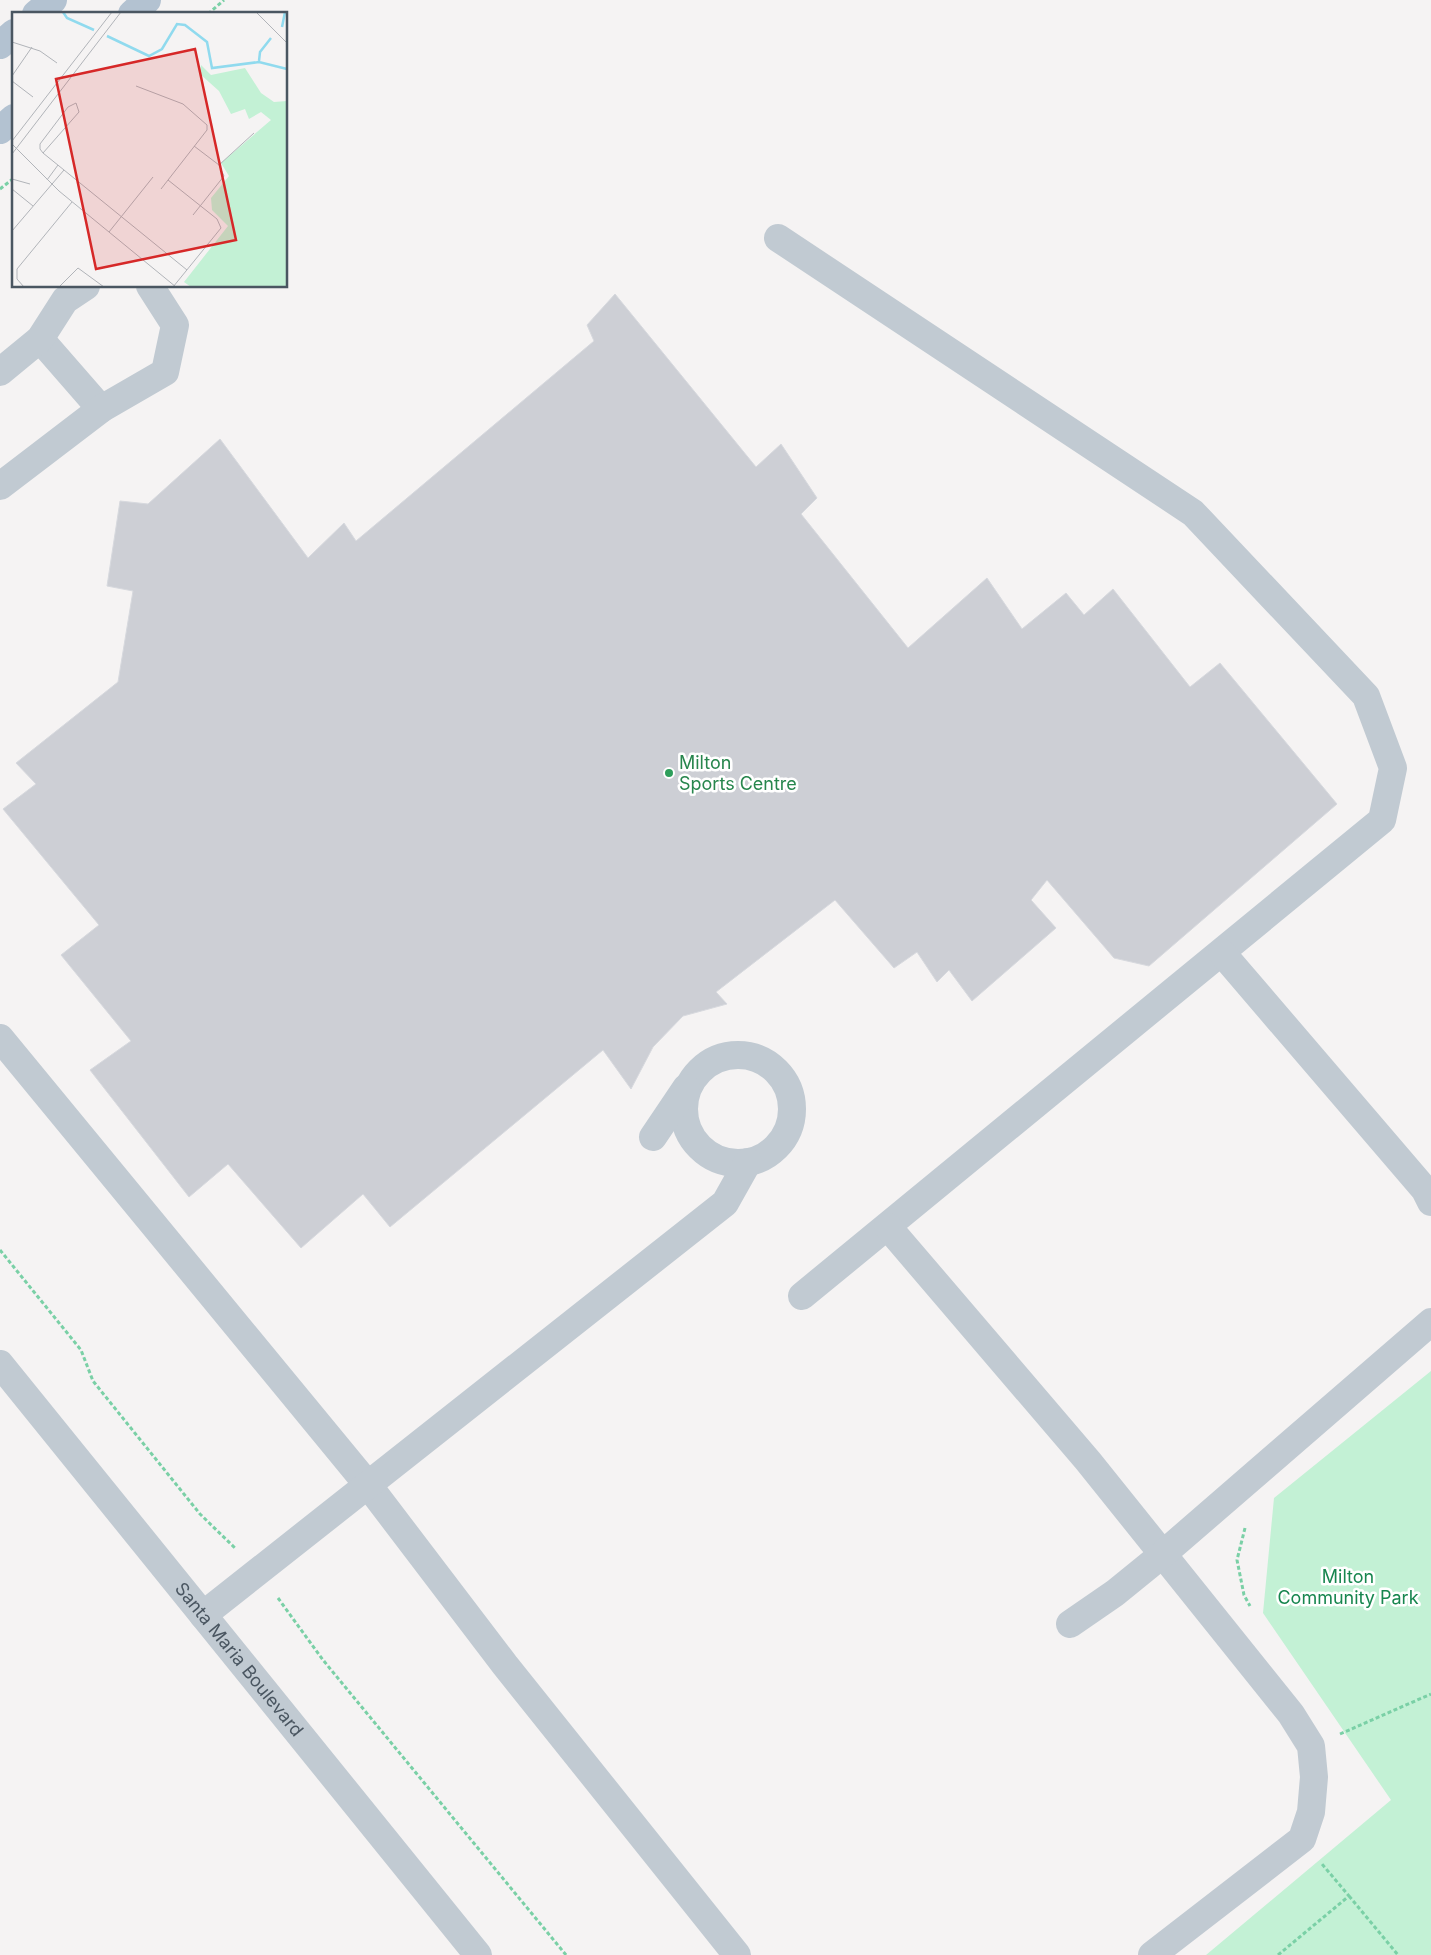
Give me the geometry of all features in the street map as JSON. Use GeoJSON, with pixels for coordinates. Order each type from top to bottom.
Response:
{"type":"FeatureCollection","features":[{"type":"Feature","properties":{"kind":"main road"},"geometry":{"type":"LineString","coordinates":[[38,12],[52,0]]}},
{"type":"Feature","properties":{"kind":"main road"},"geometry":{"type":"LineString","coordinates":[[134,12],[147,0]]}},
{"type":"Feature","properties":{"kind":"main road"},"geometry":{"type":"LineString","coordinates":[[0,45],[12,35]]}},
{"type":"Feature","properties":{"kind":"main road"},"geometry":{"type":"LineString","coordinates":[[0,130],[12,120]]}},
{"type":"Feature","properties":{"kind":"street"},"geometry":{"type":"LineString","coordinates":[[778,238],[1193,513],[1366,696],[1394,768],[1382,820],[802,1296]]}},
{"type":"Feature","properties":{"kind":"street"},"geometry":{"type":"LineString","coordinates":[[0,372],[40,339],[65,300],[83,288]]}},
{"type":"Feature","properties":{"kind":"street"},"geometry":{"type":"LineString","coordinates":[[0,486],[101,409],[165,372],[175,325],[151,288]]}},
{"type":"Feature","properties":{"kind":"street"},"geometry":{"type":"LineString","coordinates":[[40,339],[101,409]]}},
{"type":"Feature","properties":{"kind":"street"},"geometry":{"type":"LineString","coordinates":[[1222,953],[1429,1192]]}},
{"type":"Feature","properties":{"kind":"street"},"geometry":{"type":"LineString","coordinates":[[0,1038],[368,1485],[505,1665],[737,1955]]}},
{"type":"Feature","properties":{"kind":"street"},"geometry":{"type":"LineString","coordinates":[[654,1137],[690,1083],[701,1069],[715,1060],[732,1055],[750,1056],[767,1063],[781,1076],[789,1092],[792,1110],[789,1128],[780,1144],[765,1156],[748,1162],[730,1163],[714,1157],[700,1147],[689,1133],[684,1117],[684,1100],[690,1083]]}},
{"type":"Feature","properties":{"kind":"street"},"geometry":{"type":"LineString","coordinates":[[203,1615],[725,1203],[748,1162]]}},
{"type":"Feature","properties":{"kind":"street"},"geometry":{"type":"LineString","coordinates":[[888,1227],[1088,1461],[1291,1714],[1311,1746],[1314,1777],[1311,1812],[1302,1839],[1152,1955]]}},
{"type":"Feature","properties":{"kind":"street"},"geometry":{"type":"LineString","coordinates":[[1070,1624],[1114,1593],[1163,1554],[1431,1322]]}},
{"type":"Feature","properties":{"kind":"street","name":"Santa Maria Boulevard"},"geometry":{"type":"LineString","coordinates":[[0,1364],[478,1955]]}},
{"type":"Feature","properties":{"kind":"path"},"geometry":{"type":"LineString","coordinates":[[210,12],[224,0]]}},
{"type":"Feature","properties":{"kind":"path"},"geometry":{"type":"LineString","coordinates":[[0,189],[12,180]]}},
{"type":"Feature","properties":{"kind":"path"},"geometry":{"type":"LineString","coordinates":[[0,1250],[81,1350],[93,1381],[200,1514],[259,1571],[323,1660],[566,1955]]}},
{"type":"Feature","properties":{"kind":"path"},"geometry":{"type":"LineString","coordinates":[[1245,1525],[1237,1560],[1244,1595],[1253,1612]]}},
{"type":"Feature","properties":{"kind":"path"},"geometry":{"type":"LineString","coordinates":[[1335,1737],[1431,1694]]}},
{"type":"Feature","properties":{"kind":"path"},"geometry":{"type":"LineString","coordinates":[[1302,1839],[1398,1955]]}},
{"type":"Feature","properties":{"kind":"path"},"geometry":{"type":"LineString","coordinates":[[1278,1955],[1349,1896]]}},
{"type":"Feature","properties":{"kind":"green space","name":"Milton Community Park"},"geometry":{"type":"Polygon","coordinates":[[[1431,1371],[1431,1955],[1206,1955],[1391,1800],[1263,1613],[1274,1498],[1431,1371]]]}},
{"type":"Feature","properties":{"kind":"building","name":"Milton Sports Centre"},"geometry":{"type":"Polygon","coordinates":[[[615,294],[756,467],[781,444],[817,498],[801,514],[908,648],[987,578],[1022,629],[1066,593],[1084,615],[1113,589],[1190,687],[1220,663],[1337,804],[1149,966],[1114,958],[1047,880],[1031,900],[1056,928],[972,1001],[949,970],[937,982],[917,952],[894,968],[835,900],[716,992],[727,1004],[683,1016],[653,1047],[631,1089],[603,1050],[390,1227],[363,1194],[301,1248],[228,1164],[189,1197],[90,1070],[131,1041],[61,955],[99,925],[3,809],[36,784],[16,763],[118,682],[133,591],[107,586],[120,501],[148,504],[220,439],[308,558],[344,523],[356,541],[594,341],[587,325],[615,294]]]}},
{"type":"Feature","properties":{"kind":"place","name":"Milton Sports Centre"},"geometry":{"type":"Point","coordinates":[669,773]}}]}
